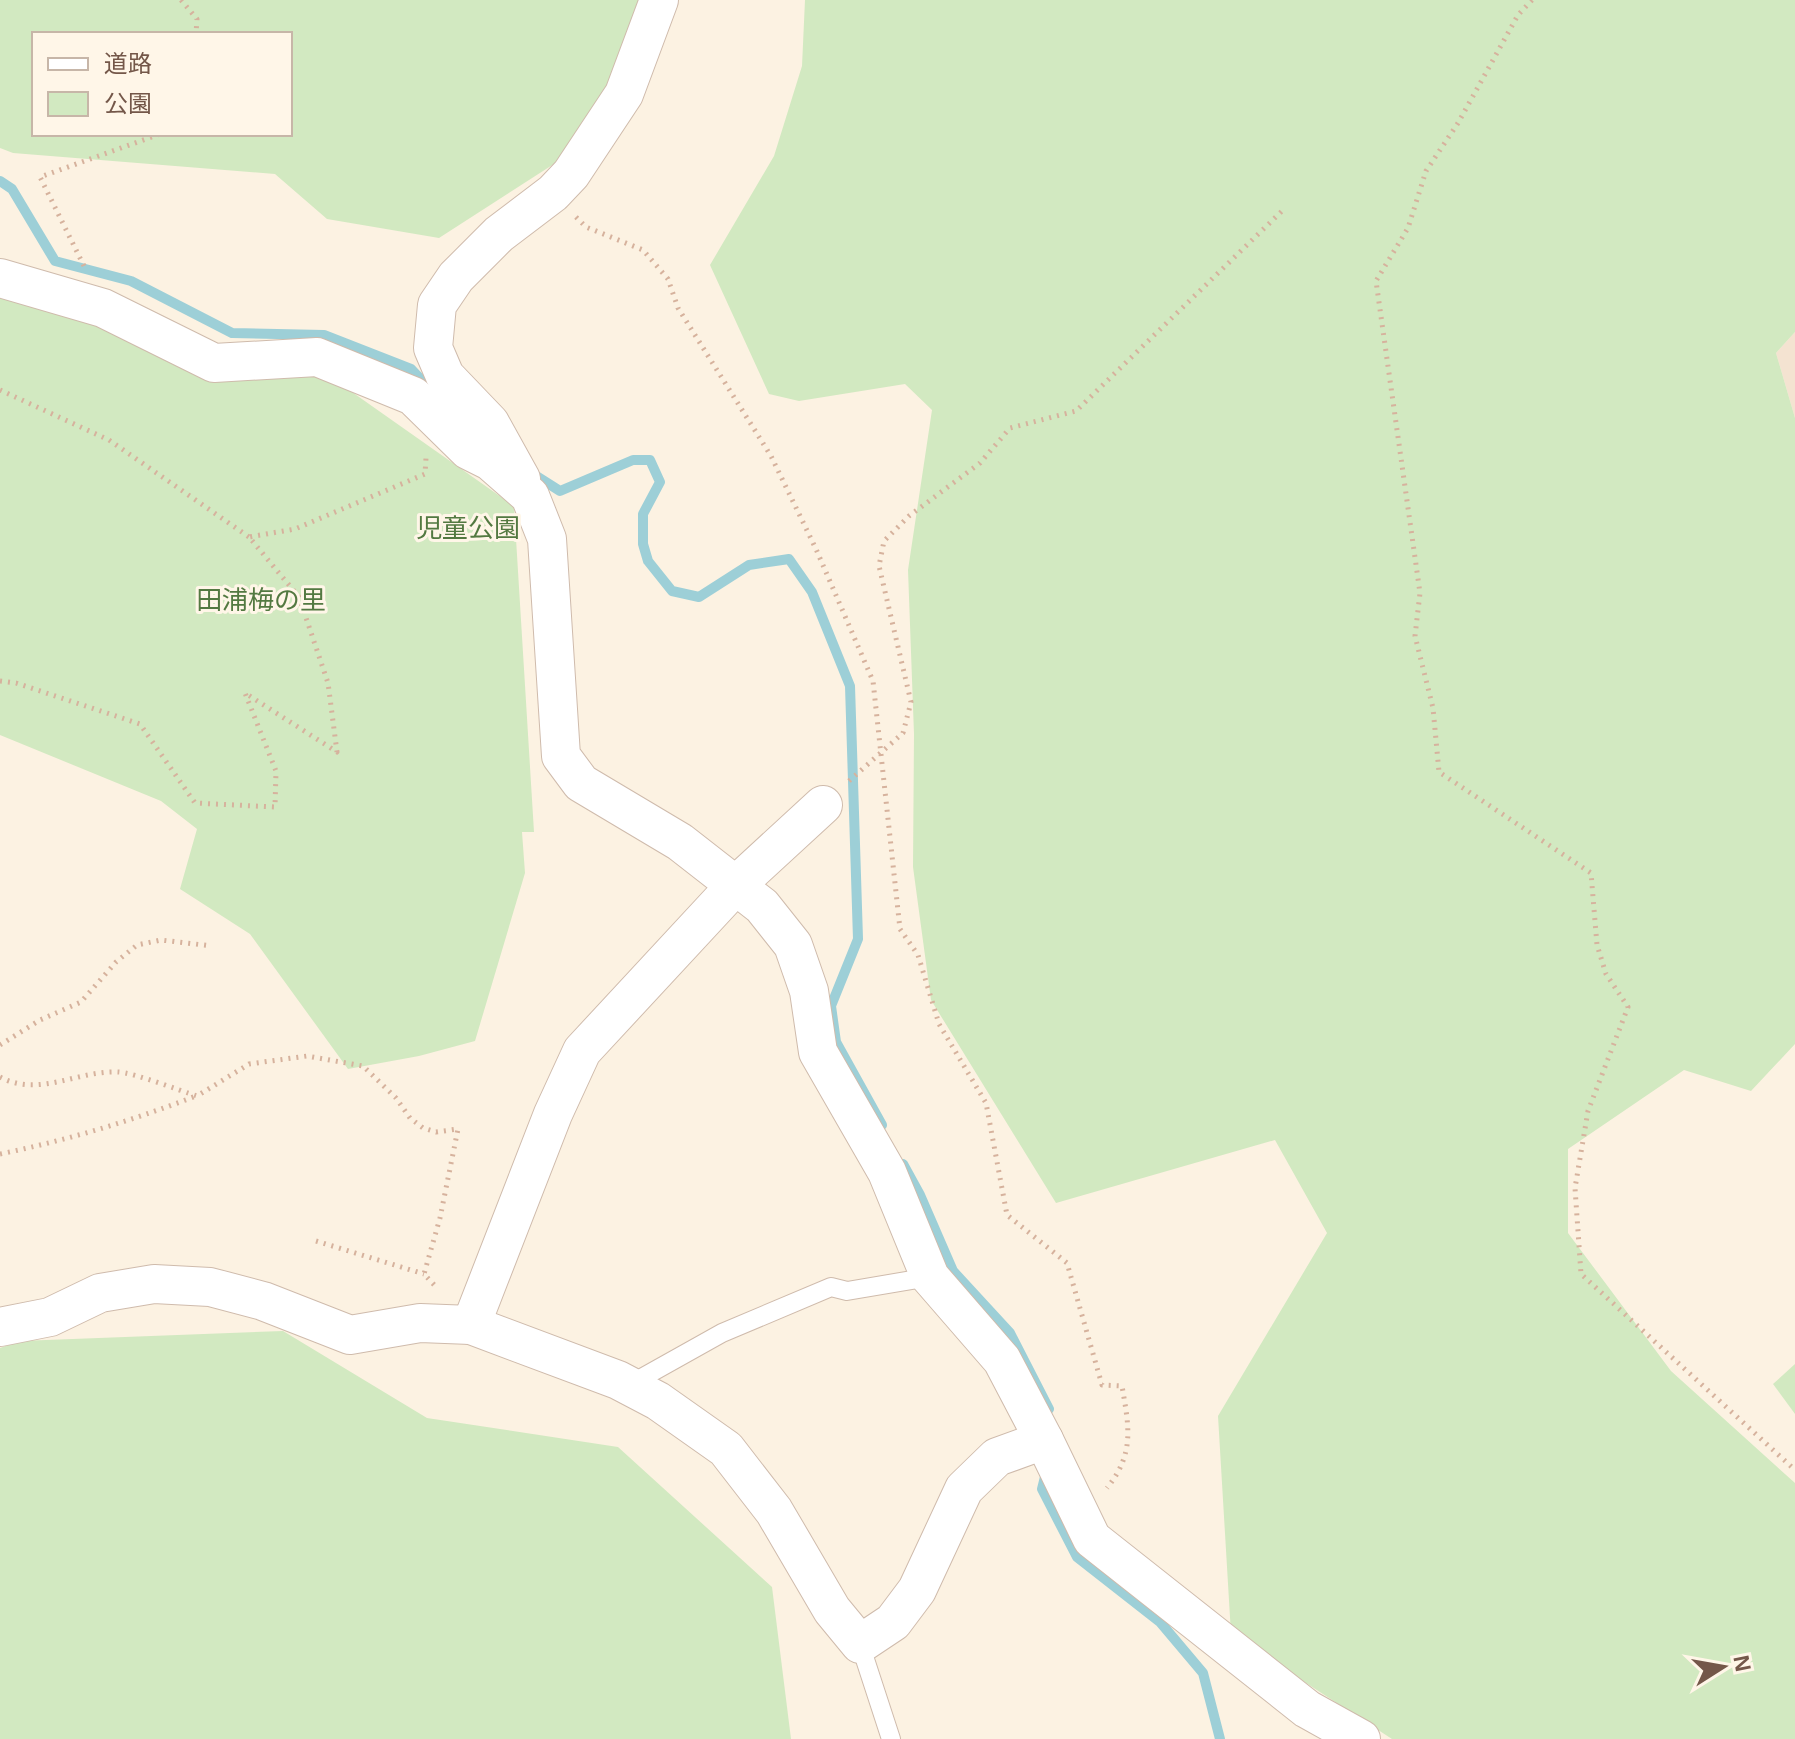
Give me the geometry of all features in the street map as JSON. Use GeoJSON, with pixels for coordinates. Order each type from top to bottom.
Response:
{"type":"FeatureCollection","features":[{"type":"Feature","properties":{"kind":"street"},"geometry":{"type":"LineString","coordinates":[[659,0],[624,94],[571,174],[553,193],[499,234],[456,277],[437,305],[433,348],[445,376],[490,423],[530,496],[547,539],[561,756],[581,783],[680,842],[762,906],[793,945],[809,991],[818,1052],[887,1172],[930,1277],[1002,1360],[1092,1539],[1307,1709],[1361,1739]]}},
{"type":"Feature","properties":{"kind":"street"},"geometry":{"type":"LineString","coordinates":[[0,278],[103,308],[214,363],[317,357],[359,373],[413,396],[468,450],[490,461],[530,496]]}},
{"type":"Feature","properties":{"kind":"street"},"geometry":{"type":"LineString","coordinates":[[471,1325],[553,1114],[582,1051],[735,886],[823,805]]}},
{"type":"Feature","properties":{"kind":"street"},"geometry":{"type":"LineString","coordinates":[[0,1327],[50,1317],[100,1293],[154,1284],[210,1287],[263,1301],[350,1335],[420,1323],[471,1325],[629,1385],[658,1401],[726,1449],[774,1511],[832,1610],[860,1644],[893,1622],[917,1590],[964,1489],[997,1457],[1044,1440]]}},
{"type":"Feature","properties":{"kind":"lane"},"geometry":{"type":"LineString","coordinates":[[629,1385],[722,1333],[831,1287],[847,1291],[930,1277]]}},
{"type":"Feature","properties":{"kind":"lane"},"geometry":{"type":"LineString","coordinates":[[860,1644],[891,1739]]}},
{"type":"Feature","properties":{"kind":"path"},"geometry":{"type":"LineString","coordinates":[[181,0],[197,19],[196,32]]}},
{"type":"Feature","properties":{"kind":"path"},"geometry":{"type":"LineString","coordinates":[[1532,0],[1518,15],[1458,123],[1426,171],[1408,228],[1376,281],[1420,593],[1415,636],[1433,708],[1439,772],[1591,873],[1597,945],[1606,974],[1628,1007],[1588,1111],[1575,1188],[1581,1274],[1795,1470]]}},
{"type":"Feature","properties":{"kind":"path"},"geometry":{"type":"LineString","coordinates":[[87,274],[40,177],[154,136]]}},
{"type":"Feature","properties":{"kind":"path"},"geometry":{"type":"LineString","coordinates":[[553,193],[586,227],[643,250],[668,279],[678,308],[771,456],[816,549],[873,681],[900,929],[918,955],[939,1024],[986,1103],[1007,1215],[1067,1263],[1102,1385],[1122,1386],[1130,1435],[1118,1475],[1082,1519]]}},
{"type":"Feature","properties":{"kind":"path"},"geometry":{"type":"LineString","coordinates":[[879,754],[903,733],[911,702],[879,566],[884,541],[909,516],[980,463],[1010,428],[1076,411],[1282,211]]}},
{"type":"Feature","properties":{"kind":"path"},"geometry":{"type":"LineString","coordinates":[[0,390],[109,440],[249,537],[299,597],[328,683],[337,752],[245,693],[276,771],[275,807],[195,803],[140,724],[16,683],[0,681]]}},
{"type":"Feature","properties":{"kind":"path"},"geometry":{"type":"LineString","coordinates":[[249,537],[295,529],[425,474],[427,452]]}},
{"type":"Feature","properties":{"kind":"path"},"geometry":{"type":"LineString","coordinates":[[0,1045],[40,1020],[81,1002],[116,962],[137,945],[161,940],[212,946]]}},
{"type":"Feature","properties":{"kind":"path"},"geometry":{"type":"LineString","coordinates":[[0,1154],[129,1122],[197,1096],[249,1064],[307,1056],[363,1066],[423,1128],[436,1132],[458,1129],[440,1218],[424,1274]]}},
{"type":"Feature","properties":{"kind":"path"},"geometry":{"type":"LineString","coordinates":[[0,1077],[11,1083],[36,1085],[118,1072],[197,1096]]}},
{"type":"Feature","properties":{"kind":"path"},"geometry":{"type":"LineString","coordinates":[[316,1241],[424,1274],[471,1325]]}},
{"type":"Feature","properties":{"kind":"shaded area"},"geometry":{"type":"Polygon","coordinates":[[[1795,332],[1795,418],[1776,353],[1795,332]]]}},
{"type":"Feature","properties":{"kind":"green space"},"geometry":{"type":"Polygon","coordinates":[[[0,0],[668,0],[571,153],[439,238],[327,219],[275,174],[13,153],[0,148],[0,0]]]}},
{"type":"Feature","properties":{"kind":"green space"},"geometry":{"type":"Polygon","coordinates":[[[805,0],[1795,0],[1795,332],[1776,353],[1795,418],[1795,1044],[1751,1091],[1684,1070],[1568,1149],[1568,1233],[1671,1371],[1795,1483],[1795,1739],[1392,1739],[1231,1634],[1218,1416],[1327,1233],[1275,1140],[1056,1203],[931,1000],[913,867],[914,734],[908,570],[932,410],[905,384],[799,401],[769,394],[710,265],[774,156],[802,66],[805,0]]]}},
{"type":"Feature","properties":{"kind":"green space","name":"田浦梅の里"},"geometry":{"type":"Polygon","coordinates":[[[0,295],[325,373],[514,506],[534,832],[522,832],[525,873],[475,1041],[419,1056],[348,1069],[250,934],[180,889],[197,829],[161,801],[0,735],[0,295]]]}},
{"type":"Feature","properties":{"kind":"green space"},"geometry":{"type":"Polygon","coordinates":[[[283,1331],[427,1418],[618,1447],[772,1587],[791,1739],[0,1739],[0,1348],[20,1341],[283,1331]]]}},
{"type":"Feature","properties":{"kind":"green space"},"geometry":{"type":"Polygon","coordinates":[[[1795,1364],[1795,1414],[1773,1384],[1795,1364]]]}},
{"type":"Feature","properties":{"kind":"waterway"},"geometry":{"type":"LineString","coordinates":[[0,181],[12,189],[55,261],[131,281],[232,333],[324,335],[411,369],[429,388]]}},
{"type":"Feature","properties":{"kind":"waterway"},"geometry":{"type":"LineString","coordinates":[[530,472],[560,491],[633,460],[650,460],[660,482],[643,514],[643,544],[648,561],[672,591],[699,597],[749,565],[789,559],[812,592],[850,686],[858,939],[831,1006],[836,1042],[882,1125]]}},
{"type":"Feature","properties":{"kind":"waterway"},"geometry":{"type":"LineString","coordinates":[[903,1164],[953,1271],[1010,1333],[1049,1409]]}},
{"type":"Feature","properties":{"kind":"waterway"},"geometry":{"type":"LineString","coordinates":[[1046,1473],[1042,1489],[1077,1557],[1160,1622],[1203,1673],[1220,1739]]}},
{"type":"Feature","properties":{"kind":"park label","name":"児童公園"},"geometry":{"type":"Point","coordinates":[468,528]}}]}
